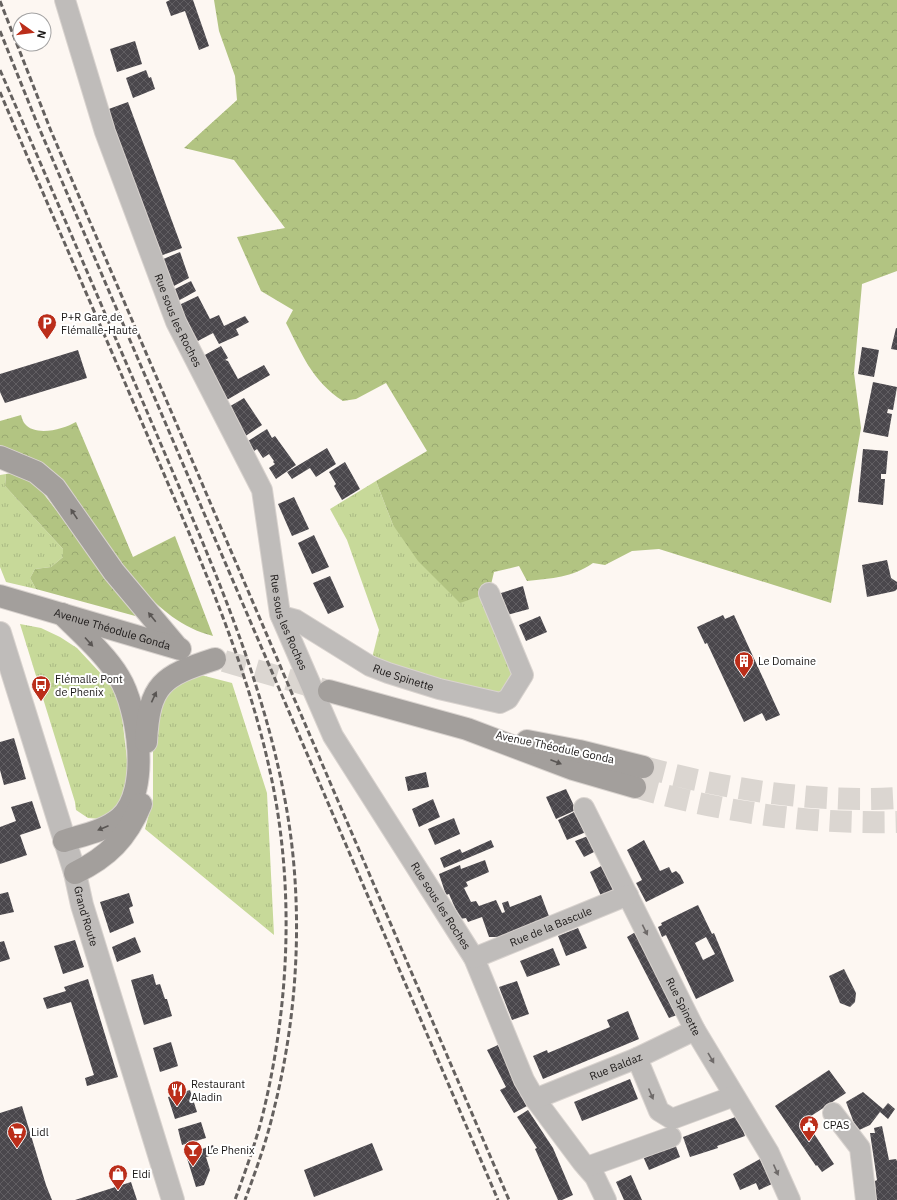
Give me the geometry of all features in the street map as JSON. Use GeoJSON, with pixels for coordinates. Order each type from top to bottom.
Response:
{"type":"FeatureCollection","features":[{"type":"Feature","properties":{"kind":"main road"},"geometry":{"type":"LineString","coordinates":[[5,460],[36,472],[55,488],[114,572],[177,648]]}},
{"type":"Feature","properties":{"kind":"main road","name":"Avenue Théodule Gonda"},"geometry":{"type":"LineString","coordinates":[[0,596],[220,660],[187,668],[163,683],[153,696],[147,718],[146,778],[142,802],[134,823],[114,848],[94,864],[75,873]]}},
{"type":"Feature","properties":{"kind":"main road"},"geometry":{"type":"LineString","coordinates":[[62,614],[119,676],[130,698],[138,750],[137,782],[131,802],[121,817],[108,827],[64,841]]}},
{"type":"Feature","properties":{"kind":"main road","name":"Avenue Théodule Gonda"},"geometry":{"type":"LineString","coordinates":[[329,691],[467,729],[579,751],[639,777]]}},
{"type":"Feature","properties":{"kind":"street","name":"Rue sous les Roches"},"geometry":{"type":"LineString","coordinates":[[65,0],[105,132],[176,322],[262,490],[281,616],[333,736],[474,958],[524,1080],[535,1100],[587,1168],[596,1177],[606,1200]]}},
{"type":"Feature","properties":{"kind":"street","name":"Rue Spinette"},"geometry":{"type":"LineString","coordinates":[[281,616],[296,620],[370,666],[439,689],[485,701],[500,703],[508,699],[523,675],[489,593]]}},
{"type":"Feature","properties":{"kind":"street","name":"Grand'Route"},"geometry":{"type":"LineString","coordinates":[[0,633],[75,873],[82,905],[173,1200]]}},
{"type":"Feature","properties":{"kind":"street","name":"Rue Spinette"},"geometry":{"type":"LineString","coordinates":[[584,808],[695,1030],[769,1153],[790,1200]]}},
{"type":"Feature","properties":{"kind":"street","name":"Rue de la Bascule"},"geometry":{"type":"LineString","coordinates":[[474,958],[628,895]]}},
{"type":"Feature","properties":{"kind":"street","name":"Rue Baldaz"},"geometry":{"type":"LineString","coordinates":[[535,1100],[637,1058],[695,1030]]}},
{"type":"Feature","properties":{"kind":"street"},"geometry":{"type":"LineString","coordinates":[[637,1058],[658,1111],[672,1119],[734,1096]]}},
{"type":"Feature","properties":{"kind":"street"},"geometry":{"type":"LineString","coordinates":[[833,1113],[860,1148],[866,1200]]}},
{"type":"Feature","properties":{"kind":"street"},"geometry":{"type":"LineString","coordinates":[[587,1168],[671,1137]]}},
{"type":"Feature","properties":{"kind":"green space"},"geometry":{"type":"Polygon","coordinates":[[[214,0],[897,0],[897,271],[862,284],[854,373],[861,428],[831,603],[659,549],[632,551],[605,565],[593,563],[577,572],[554,578],[527,581],[519,566],[494,572],[489,593],[460,603],[418,561],[393,525],[376,481],[427,451],[386,383],[356,399],[343,401],[323,385],[303,356],[286,323],[293,310],[261,291],[237,237],[285,228],[234,160],[184,148],[237,100],[235,76],[219,31],[214,0]]]}},
{"type":"Feature","properties":{"kind":"green space"},"geometry":{"type":"Polygon","coordinates":[[[21,415],[25,424],[30,428],[43,431],[65,427],[76,422],[133,557],[175,536],[213,636],[191,628],[172,617],[128,575],[120,561],[53,475],[0,447],[0,421],[21,415]]]}},
{"type":"Feature","properties":{"kind":"green space"},"geometry":{"type":"Polygon","coordinates":[[[12,473],[36,484],[139,617],[36,589],[30,578],[35,569],[51,567],[63,557],[63,549],[5,486],[6,474],[12,473]]]}},
{"type":"Feature","properties":{"kind":"green space"},"geometry":{"type":"Polygon","coordinates":[[[6,474],[5,486],[63,549],[63,557],[51,567],[35,569],[30,578],[36,589],[6,582],[0,567],[0,475],[6,474]]]}},
{"type":"Feature","properties":{"kind":"green space"},"geometry":{"type":"Polygon","coordinates":[[[376,481],[393,525],[489,593],[523,675],[508,699],[370,666],[379,630],[347,540],[330,509],[376,481]]]}},
{"type":"Feature","properties":{"kind":"green space"},"geometry":{"type":"Polygon","coordinates":[[[20,624],[41,628],[60,637],[77,648],[104,677],[114,691],[121,708],[130,785],[121,806],[102,819],[88,818],[76,810],[75,802],[20,624]]]}},
{"type":"Feature","properties":{"kind":"green space"},"geometry":{"type":"Polygon","coordinates":[[[201,675],[232,683],[267,793],[274,935],[145,829],[153,799],[153,721],[170,688],[201,675]]]}},
{"type":"Feature","properties":{"kind":"building"},"geometry":{"type":"Polygon","coordinates":[[[170,0],[193,0],[209,46],[199,50],[185,11],[171,16],[166,2],[170,0]]]}},
{"type":"Feature","properties":{"kind":"building"},"geometry":{"type":"Polygon","coordinates":[[[135,41],[142,64],[117,72],[110,49],[135,41]]]}},
{"type":"Feature","properties":{"kind":"building"},"geometry":{"type":"Polygon","coordinates":[[[146,70],[149,78],[151,77],[155,89],[133,98],[126,78],[146,70]]]}},
{"type":"Feature","properties":{"kind":"building"},"geometry":{"type":"Polygon","coordinates":[[[128,102],[182,248],[160,256],[106,110],[128,102]]]}},
{"type":"Feature","properties":{"kind":"building"},"geometry":{"type":"Polygon","coordinates":[[[180,252],[189,278],[172,287],[161,260],[180,252]]]}},
{"type":"Feature","properties":{"kind":"building"},"geometry":{"type":"Polygon","coordinates":[[[191,281],[196,291],[178,301],[173,290],[191,281]]]}},
{"type":"Feature","properties":{"kind":"building"},"geometry":{"type":"Polygon","coordinates":[[[198,296],[210,319],[219,315],[224,326],[245,316],[249,322],[236,329],[239,335],[219,344],[213,333],[196,342],[179,305],[198,296]]]}},
{"type":"Feature","properties":{"kind":"building"},"geometry":{"type":"Polygon","coordinates":[[[897,328],[897,350],[891,349],[897,328]]]}},
{"type":"Feature","properties":{"kind":"building"},"geometry":{"type":"Polygon","coordinates":[[[221,346],[228,358],[225,360],[228,361],[238,379],[264,365],[270,375],[225,401],[203,356],[221,346]]]}},
{"type":"Feature","properties":{"kind":"building"},"geometry":{"type":"Polygon","coordinates":[[[862,347],[879,350],[874,377],[858,374],[862,347]]]}},
{"type":"Feature","properties":{"kind":"building"},"geometry":{"type":"Polygon","coordinates":[[[78,350],[87,378],[5,403],[0,392],[0,374],[78,350]]]}},
{"type":"Feature","properties":{"kind":"building"},"geometry":{"type":"Polygon","coordinates":[[[873,382],[897,387],[893,410],[888,409],[887,413],[892,414],[888,437],[863,432],[873,382]]]}},
{"type":"Feature","properties":{"kind":"building"},"geometry":{"type":"Polygon","coordinates":[[[244,398],[262,425],[244,437],[227,408],[244,398]]]}},
{"type":"Feature","properties":{"kind":"building"},"geometry":{"type":"Polygon","coordinates":[[[267,429],[272,438],[275,436],[296,465],[276,479],[269,468],[275,464],[269,454],[263,458],[257,449],[254,451],[248,441],[267,429]]]}},
{"type":"Feature","properties":{"kind":"building"},"geometry":{"type":"Polygon","coordinates":[[[327,448],[336,464],[316,477],[310,468],[292,479],[287,472],[327,448]]]}},
{"type":"Feature","properties":{"kind":"building"},"geometry":{"type":"Polygon","coordinates":[[[863,449],[888,451],[886,474],[881,474],[881,479],[885,479],[883,505],[858,502],[863,449]]]}},
{"type":"Feature","properties":{"kind":"building"},"geometry":{"type":"Polygon","coordinates":[[[345,462],[360,489],[342,500],[334,486],[336,484],[329,472],[345,462]]]}},
{"type":"Feature","properties":{"kind":"building"},"geometry":{"type":"Polygon","coordinates":[[[294,497],[309,529],[292,536],[278,504],[294,497]]]}},
{"type":"Feature","properties":{"kind":"building"},"geometry":{"type":"Polygon","coordinates":[[[314,535],[329,567],[312,574],[298,543],[314,535]]]}},
{"type":"Feature","properties":{"kind":"building"},"geometry":{"type":"Polygon","coordinates":[[[887,560],[891,578],[897,582],[897,589],[895,591],[867,597],[862,565],[887,560]]]}},
{"type":"Feature","properties":{"kind":"building"},"geometry":{"type":"Polygon","coordinates":[[[330,576],[344,607],[328,614],[313,583],[330,576]]]}},
{"type":"Feature","properties":{"kind":"building"},"geometry":{"type":"Polygon","coordinates":[[[523,586],[529,609],[507,615],[501,593],[523,586]]]}},
{"type":"Feature","properties":{"kind":"building","name":"Le Domaine"},"geometry":{"type":"Polygon","coordinates":[[[723,615],[725,619],[734,615],[780,715],[766,721],[762,713],[744,722],[707,643],[705,644],[697,627],[723,615]]]}},
{"type":"Feature","properties":{"kind":"building"},"geometry":{"type":"Polygon","coordinates":[[[540,616],[547,632],[526,641],[519,625],[540,616]]]}},
{"type":"Feature","properties":{"kind":"building"},"geometry":{"type":"Polygon","coordinates":[[[14,738],[26,779],[4,785],[0,770],[0,742],[14,738]]]}},
{"type":"Feature","properties":{"kind":"building"},"geometry":{"type":"Polygon","coordinates":[[[426,772],[429,787],[408,791],[405,777],[426,772]]]}},
{"type":"Feature","properties":{"kind":"building"},"geometry":{"type":"Polygon","coordinates":[[[566,789],[576,810],[556,819],[546,797],[566,789]]]}},
{"type":"Feature","properties":{"kind":"building"},"geometry":{"type":"Polygon","coordinates":[[[433,799],[440,817],[419,827],[412,809],[433,799]]]}},
{"type":"Feature","properties":{"kind":"building"},"geometry":{"type":"Polygon","coordinates":[[[32,801],[41,828],[20,835],[27,855],[0,864],[0,827],[16,821],[11,807],[32,801]]]}},
{"type":"Feature","properties":{"kind":"building"},"geometry":{"type":"Polygon","coordinates":[[[576,811],[586,832],[567,840],[558,820],[576,811]]]}},
{"type":"Feature","properties":{"kind":"building"},"geometry":{"type":"Polygon","coordinates":[[[454,818],[460,834],[435,845],[428,829],[454,818]]]}},
{"type":"Feature","properties":{"kind":"building"},"geometry":{"type":"Polygon","coordinates":[[[588,836],[596,851],[584,857],[575,841],[588,836]]]}},
{"type":"Feature","properties":{"kind":"building"},"geometry":{"type":"Polygon","coordinates":[[[491,840],[494,847],[444,868],[440,858],[460,849],[462,853],[491,840]]]}},
{"type":"Feature","properties":{"kind":"building"},"geometry":{"type":"Polygon","coordinates":[[[644,840],[660,871],[669,867],[672,873],[676,871],[680,875],[684,883],[646,902],[636,883],[642,880],[627,850],[644,840]]]}},
{"type":"Feature","properties":{"kind":"building"},"geometry":{"type":"Polygon","coordinates":[[[485,860],[489,872],[466,882],[468,886],[464,888],[471,902],[476,901],[479,906],[496,900],[502,913],[505,912],[502,903],[508,901],[510,907],[541,895],[550,919],[504,937],[489,937],[482,917],[468,922],[466,918],[460,919],[449,894],[446,895],[439,874],[460,865],[461,869],[485,860]]]}},
{"type":"Feature","properties":{"kind":"building"},"geometry":{"type":"Polygon","coordinates":[[[603,865],[616,891],[602,898],[590,872],[603,865]]]}},
{"type":"Feature","properties":{"kind":"building"},"geometry":{"type":"Polygon","coordinates":[[[8,892],[14,912],[0,915],[0,894],[8,892]]]}},
{"type":"Feature","properties":{"kind":"building"},"geometry":{"type":"Polygon","coordinates":[[[129,893],[133,906],[129,908],[134,923],[110,933],[100,902],[129,893]]]}},
{"type":"Feature","properties":{"kind":"building"},"geometry":{"type":"Polygon","coordinates":[[[698,905],[712,934],[714,933],[734,981],[696,999],[666,935],[662,937],[658,927],[662,925],[661,923],[698,905]],[[706,937],[695,943],[703,960],[715,954],[706,937]]]}},
{"type":"Feature","properties":{"kind":"building"},"geometry":{"type":"Polygon","coordinates":[[[578,928],[587,948],[566,956],[558,936],[578,928]]]}},
{"type":"Feature","properties":{"kind":"building"},"geometry":{"type":"Polygon","coordinates":[[[639,930],[682,1013],[669,1018],[657,995],[627,937],[639,930]]]}},
{"type":"Feature","properties":{"kind":"building"},"geometry":{"type":"Polygon","coordinates":[[[135,937],[141,952],[117,962],[112,947],[135,937]]]}},
{"type":"Feature","properties":{"kind":"building"},"geometry":{"type":"Polygon","coordinates":[[[75,940],[84,967],[63,974],[54,946],[75,940]]]}},
{"type":"Feature","properties":{"kind":"building"},"geometry":{"type":"Polygon","coordinates":[[[4,941],[10,959],[0,962],[0,942],[4,941]]]}},
{"type":"Feature","properties":{"kind":"building"},"geometry":{"type":"Polygon","coordinates":[[[553,948],[560,965],[527,977],[520,961],[553,948]]]}},
{"type":"Feature","properties":{"kind":"building"},"geometry":{"type":"Polygon","coordinates":[[[844,969],[856,993],[855,1002],[850,1007],[840,1003],[829,976],[844,969]]]}},
{"type":"Feature","properties":{"kind":"building"},"geometry":{"type":"Polygon","coordinates":[[[153,974],[156,985],[160,984],[165,999],[167,999],[172,1016],[144,1025],[131,980],[153,974]]]}},
{"type":"Feature","properties":{"kind":"building"},"geometry":{"type":"Polygon","coordinates":[[[88,979],[118,1077],[87,1086],[85,1078],[94,1075],[71,1002],[47,1009],[43,998],[66,991],[64,987],[88,979]]]}},
{"type":"Feature","properties":{"kind":"building"},"geometry":{"type":"Polygon","coordinates":[[[517,981],[529,1014],[512,1020],[499,987],[517,981]]]}},
{"type":"Feature","properties":{"kind":"building"},"geometry":{"type":"Polygon","coordinates":[[[628,1011],[639,1039],[543,1079],[533,1056],[547,1050],[548,1053],[610,1027],[607,1020],[628,1011]]]}},
{"type":"Feature","properties":{"kind":"building"},"geometry":{"type":"Polygon","coordinates":[[[171,1042],[178,1066],[160,1072],[153,1048],[171,1042]]]}},
{"type":"Feature","properties":{"kind":"building"},"geometry":{"type":"Polygon","coordinates":[[[498,1045],[527,1106],[514,1113],[500,1090],[506,1087],[487,1050],[498,1045]]]}},
{"type":"Feature","properties":{"kind":"building","name":"CPAS"},"geometry":{"type":"Polygon","coordinates":[[[829,1070],[846,1093],[805,1120],[834,1164],[822,1172],[817,1165],[816,1166],[775,1106],[829,1070]]]}},
{"type":"Feature","properties":{"kind":"building"},"geometry":{"type":"Polygon","coordinates":[[[630,1079],[638,1099],[582,1121],[574,1102],[630,1079]]]}},
{"type":"Feature","properties":{"kind":"building"},"geometry":{"type":"Polygon","coordinates":[[[190,1090],[197,1112],[175,1119],[168,1097],[190,1090]]]}},
{"type":"Feature","properties":{"kind":"building"},"geometry":{"type":"Polygon","coordinates":[[[863,1092],[883,1109],[888,1103],[895,1109],[888,1119],[880,1112],[870,1125],[857,1131],[846,1102],[863,1092]]]}},
{"type":"Feature","properties":{"kind":"building","name":"Lidl"},"geometry":{"type":"Polygon","coordinates":[[[22,1106],[52,1200],[0,1200],[0,1113],[22,1106]]]}},
{"type":"Feature","properties":{"kind":"building"},"geometry":{"type":"Polygon","coordinates":[[[528,1110],[553,1148],[573,1195],[562,1200],[558,1200],[535,1149],[537,1148],[517,1117],[528,1110]]]}},
{"type":"Feature","properties":{"kind":"building"},"geometry":{"type":"Polygon","coordinates":[[[738,1116],[745,1136],[717,1146],[718,1148],[690,1157],[683,1137],[738,1116]]]}},
{"type":"Feature","properties":{"kind":"building"},"geometry":{"type":"Polygon","coordinates":[[[201,1122],[206,1138],[182,1145],[178,1129],[201,1122]]]}},
{"type":"Feature","properties":{"kind":"building"},"geometry":{"type":"Polygon","coordinates":[[[882,1126],[889,1160],[896,1159],[897,1161],[897,1200],[876,1200],[875,1181],[877,1180],[870,1133],[875,1133],[874,1128],[882,1126]]]}},
{"type":"Feature","properties":{"kind":"building"},"geometry":{"type":"Polygon","coordinates":[[[674,1141],[680,1157],[649,1170],[642,1154],[674,1141]]]}},
{"type":"Feature","properties":{"kind":"building"},"geometry":{"type":"Polygon","coordinates":[[[372,1143],[383,1170],[314,1197],[304,1170],[372,1143]]]}},
{"type":"Feature","properties":{"kind":"building"},"geometry":{"type":"Polygon","coordinates":[[[213,1145],[216,1154],[206,1157],[210,1170],[204,1185],[196,1187],[186,1155],[213,1145]]]}},
{"type":"Feature","properties":{"kind":"building"},"geometry":{"type":"Polygon","coordinates":[[[760,1159],[772,1184],[759,1190],[756,1183],[740,1190],[733,1174],[760,1159]]]}},
{"type":"Feature","properties":{"kind":"building"},"geometry":{"type":"Polygon","coordinates":[[[631,1175],[642,1200],[624,1200],[616,1182],[631,1175]]]}},
{"type":"Feature","properties":{"kind":"building","name":"Eldi"},"geometry":{"type":"Polygon","coordinates":[[[131,1182],[137,1200],[75,1200],[131,1182]]]}},
{"type":"Feature","properties":{"kind":"tunnel"},"geometry":{"type":"LineString","coordinates":[[224,661],[328,691]]}},
{"type":"Feature","properties":{"kind":"tunnel"},"geometry":{"type":"LineString","coordinates":[[643,767],[706,782],[769,793],[833,798],[897,798]]}},
{"type":"Feature","properties":{"kind":"tunnel"},"geometry":{"type":"LineString","coordinates":[[635,787],[667,796],[732,810],[764,815],[830,821],[897,822]]}},
{"type":"Feature","properties":{"kind":"railway"},"geometry":{"type":"LineString","coordinates":[[0,1],[51,131],[509,1200]]}},
{"type":"Feature","properties":{"kind":"railway"},"geometry":{"type":"LineString","coordinates":[[0,31],[37,123],[498,1200]]}},
{"type":"Feature","properties":{"kind":"railway"},"geometry":{"type":"LineString","coordinates":[[0,70],[212,564],[230,610],[262,704],[275,752],[291,838],[295,877],[296,955],[289,1033],[282,1071],[265,1144],[245,1200]]}},
{"type":"Feature","properties":{"kind":"railway"},"geometry":{"type":"LineString","coordinates":[[0,92],[209,581],[241,668],[267,757],[276,802],[285,878],[286,954],[279,1030],[273,1068],[262,1117],[235,1200]]}},
{"type":"Feature","properties":{"kind":"place","name":"P+R Gare de Flémalle-Haute"},"geometry":{"type":"Point","coordinates":[47,340]}},
{"type":"Feature","properties":{"kind":"place","name":"Le Domaine"},"geometry":{"type":"Point","coordinates":[744,678]}},
{"type":"Feature","properties":{"kind":"place","name":"Flémalle Pont de Phenix"},"geometry":{"type":"Point","coordinates":[41,702]}},
{"type":"Feature","properties":{"kind":"place","name":"Restaurant Aladin"},"geometry":{"type":"Point","coordinates":[177,1107]}},
{"type":"Feature","properties":{"kind":"place","name":"CPAS"},"geometry":{"type":"Point","coordinates":[809,1142]}},
{"type":"Feature","properties":{"kind":"place","name":"Lidl"},"geometry":{"type":"Point","coordinates":[17,1149]}},
{"type":"Feature","properties":{"kind":"place","name":"Le Phenix"},"geometry":{"type":"Point","coordinates":[193,1167]}},
{"type":"Feature","properties":{"kind":"place","name":"Eldi"},"geometry":{"type":"Point","coordinates":[118,1191]}}]}
